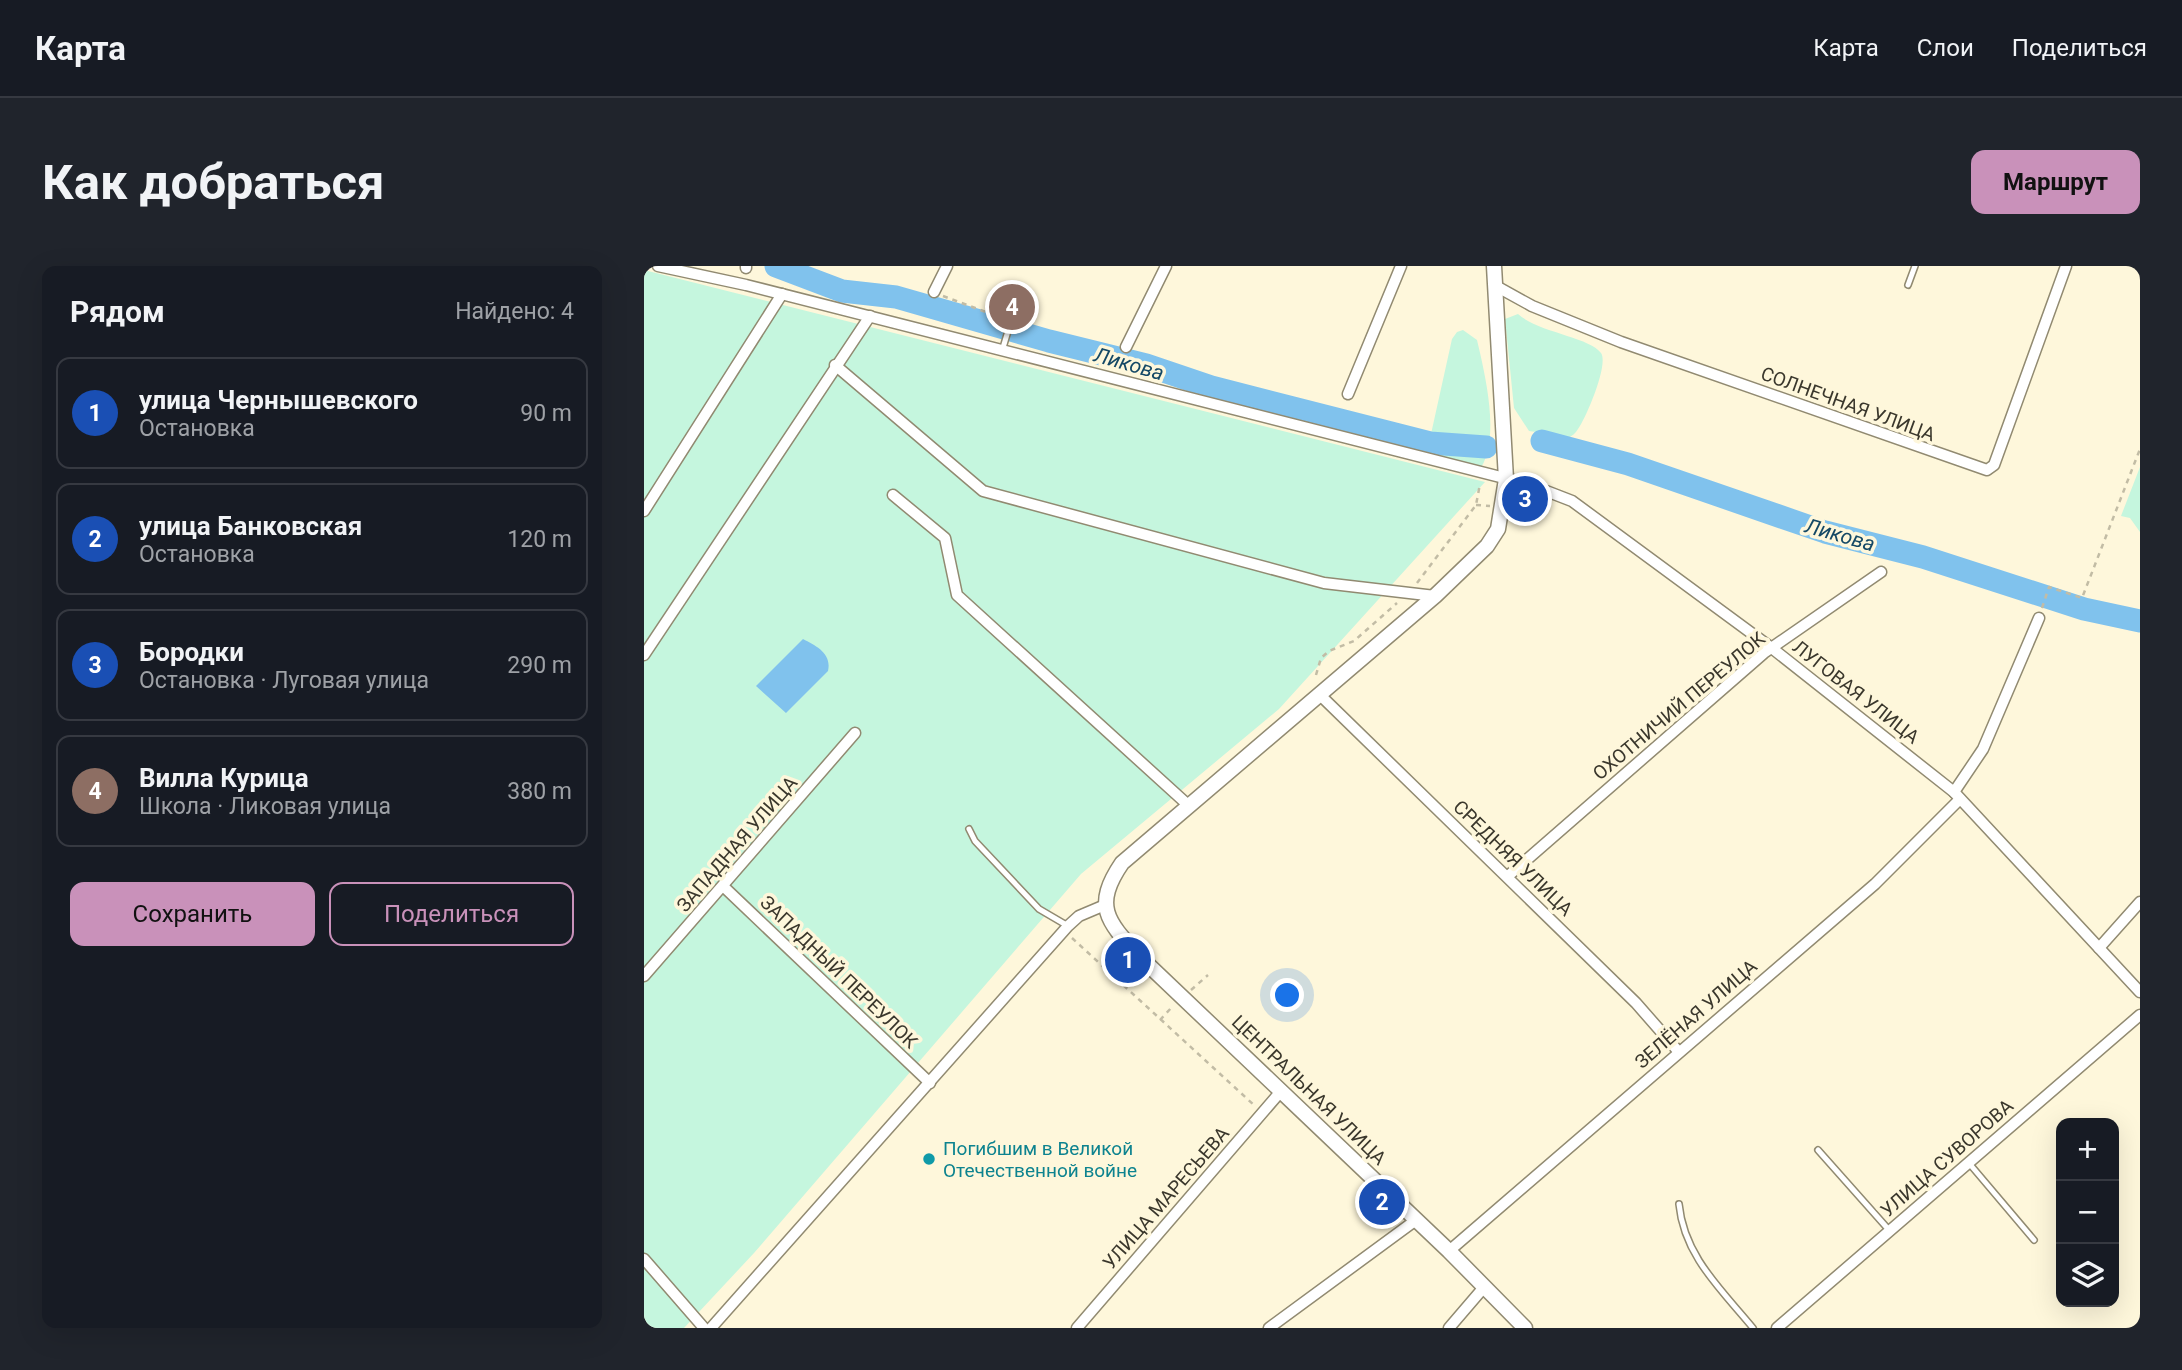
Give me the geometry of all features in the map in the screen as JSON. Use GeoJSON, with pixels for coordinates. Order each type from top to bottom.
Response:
{"type":"FeatureCollection","features":[{"type":"Feature","properties":{"kind":"street","name":"ЛУГОВАЯ УЛИЦА"},"geometry":{"type":"LineString","coordinates":[[658,266],[1003,345],[1506,479],[1572,501],[1773,649],[1957,795],[2140,992]]}},
{"type":"Feature","properties":{"kind":"street"},"geometry":{"type":"LineString","coordinates":[[934,292],[947,266]]}},
{"type":"Feature","properties":{"kind":"street"},"geometry":{"type":"LineString","coordinates":[[1124,351],[1166,266]]}},
{"type":"Feature","properties":{"kind":"street"},"geometry":{"type":"LineString","coordinates":[[1348,394],[1401,266]]}},
{"type":"Feature","properties":{"kind":"street","name":"СОЛНЕЧНАЯ УЛИЦА"},"geometry":{"type":"LineString","coordinates":[[1494,285],[1532,306],[1621,342],[1987,470],[1994,465],[2066,266]]}},
{"type":"Feature","properties":{"kind":"street"},"geometry":{"type":"LineString","coordinates":[[711,1328],[1066,928],[1079,915],[1105,905],[1112,878],[1122,863],[1435,596],[1474,560],[1498,529],[1506,479],[1494,267]]}},
{"type":"Feature","properties":{"kind":"street"},"geometry":{"type":"LineString","coordinates":[[644,511],[782,294]]}},
{"type":"Feature","properties":{"kind":"street"},"geometry":{"type":"LineString","coordinates":[[644,655],[870,316]]}},
{"type":"Feature","properties":{"kind":"street"},"geometry":{"type":"LineString","coordinates":[[835,365],[982,491],[1324,583],[1435,596]]}},
{"type":"Feature","properties":{"kind":"street"},"geometry":{"type":"LineString","coordinates":[[893,495],[945,538],[957,595],[1188,804]]}},
{"type":"Feature","properties":{"kind":"street","name":"ОХОТНИЧИЙ ПЕРЕУЛОК"},"geometry":{"type":"LineString","coordinates":[[1508,876],[1764,653],[1881,572]]}},
{"type":"Feature","properties":{"kind":"street","name":"ЗЕЛЁНАЯ УЛИЦА"},"geometry":{"type":"LineString","coordinates":[[1449,1251],[1875,884],[1957,795],[1983,749],[2039,618]]}},
{"type":"Feature","properties":{"kind":"street","name":"СРЕДНЯЯ УЛИЦА"},"geometry":{"type":"LineString","coordinates":[[1319,694],[1636,1003],[1678,1051]]}},
{"type":"Feature","properties":{"kind":"street","name":"ЗАПАДНАЯ УЛИЦА"},"geometry":{"type":"LineString","coordinates":[[644,975],[724,887],[855,733]]}},
{"type":"Feature","properties":{"kind":"street","name":"ЗАПАДНЫЙ ПЕРЕУЛОК"},"geometry":{"type":"LineString","coordinates":[[724,887],[930,1083]]}},
{"type":"Feature","properties":{"kind":"street"},"geometry":{"type":"LineString","coordinates":[[2099,948],[2140,902]]}},
{"type":"Feature","properties":{"kind":"street","name":"ЦЕНТРАЛЬНАЯ УЛИЦА"},"geometry":{"type":"LineString","coordinates":[[1105,905],[1111,923],[1140,957],[1282,1090],[1525,1328]]}},
{"type":"Feature","properties":{"kind":"street","name":"УЛИЦА СУВОРОВА"},"geometry":{"type":"LineString","coordinates":[[1777,1328],[2140,1015]]}},
{"type":"Feature","properties":{"kind":"street","name":"УЛИЦА МАРЕСЬЕВА"},"geometry":{"type":"LineString","coordinates":[[1077,1328],[1282,1090]]}},
{"type":"Feature","properties":{"kind":"street"},"geometry":{"type":"LineString","coordinates":[[1269,1328],[1416,1220]]}},
{"type":"Feature","properties":{"kind":"street"},"geometry":{"type":"LineString","coordinates":[[644,1259],[704,1328]]}},
{"type":"Feature","properties":{"kind":"street"},"geometry":{"type":"LineString","coordinates":[[1449,1328],[1485,1286]]}},
{"type":"Feature","properties":{"kind":"lane"},"geometry":{"type":"LineString","coordinates":[[1908,285],[1915,266]]}},
{"type":"Feature","properties":{"kind":"lane"},"geometry":{"type":"LineString","coordinates":[[746,267],[746,285]]}},
{"type":"Feature","properties":{"kind":"lane"},"geometry":{"type":"LineString","coordinates":[[1003,345],[1011,321]]}},
{"type":"Feature","properties":{"kind":"lane"},"geometry":{"type":"LineString","coordinates":[[969,829],[975,841],[1040,909],[1066,928]]}},
{"type":"Feature","properties":{"kind":"lane"},"geometry":{"type":"LineString","coordinates":[[1818,1150],[1889,1230]]}},
{"type":"Feature","properties":{"kind":"lane"},"geometry":{"type":"LineString","coordinates":[[1968,1162],[2034,1240]]}},
{"type":"Feature","properties":{"kind":"lane"},"geometry":{"type":"LineString","coordinates":[[1679,1204],[1681,1229],[1691,1251],[1753,1328]]}},
{"type":"Feature","properties":{"kind":"path"},"geometry":{"type":"LineString","coordinates":[[934,292],[1011,321]]}},
{"type":"Feature","properties":{"kind":"path"},"geometry":{"type":"LineString","coordinates":[[1119,362],[1124,351]]}},
{"type":"Feature","properties":{"kind":"path"},"geometry":{"type":"LineString","coordinates":[[2044,603],[2049,587],[2082,598],[2140,449]]}},
{"type":"Feature","properties":{"kind":"path"},"geometry":{"type":"LineString","coordinates":[[1316,675],[1321,658],[1329,651],[1354,641],[1410,593],[1476,505],[1482,474]]}},
{"type":"Feature","properties":{"kind":"path"},"geometry":{"type":"LineString","coordinates":[[1066,928],[1160,1020],[1263,1113]]}},
{"type":"Feature","properties":{"kind":"path"},"geometry":{"type":"LineString","coordinates":[[1189,992],[1208,975]]}},
{"type":"Feature","properties":{"kind":"path"},"geometry":{"type":"LineString","coordinates":[[1160,1020],[1176,1004]]}},
{"type":"Feature","properties":{"kind":"green space"},"geometry":{"type":"Polygon","coordinates":[[[644,270],[1485,482],[1279,709],[1081,874],[754,1253],[684,1328],[644,1328],[644,270]]]}},
{"type":"Feature","properties":{"kind":"green space"},"geometry":{"type":"Polygon","coordinates":[[[1518,314],[1537,325],[1595,347],[1601,353],[1602,368],[1591,403],[1578,429],[1568,438],[1555,441],[1543,433],[1529,431],[1514,408],[1505,319],[1518,314]]]}},
{"type":"Feature","properties":{"kind":"green space"},"geometry":{"type":"Polygon","coordinates":[[[1463,330],[1477,340],[1489,406],[1490,441],[1480,469],[1372,436],[1365,427],[1365,422],[1371,421],[1431,434],[1452,339],[1457,332],[1463,330]]]}},
{"type":"Feature","properties":{"kind":"green space"},"geometry":{"type":"Polygon","coordinates":[[[2140,467],[2140,532],[2130,518],[2121,516],[2140,467]]]}},
{"type":"Feature","properties":{"kind":"water"},"geometry":{"type":"Polygon","coordinates":[[[803,639],[818,647],[825,655],[828,659],[828,671],[786,713],[756,686],[803,639]]]}},
{"type":"Feature","properties":{"kind":"waterway","name":"Ликова"},"geometry":{"type":"LineString","coordinates":[[776,266],[842,291],[896,297],[1049,341],[1146,365],[1211,387],[1430,443],[1486,447]]}},
{"type":"Feature","properties":{"kind":"waterway","name":"Ликова"},"geometry":{"type":"LineString","coordinates":[[1542,441],[1628,464],[1825,532],[1923,557],[2084,609],[2140,621]]}},
{"type":"Feature","properties":{"kind":"place","name":"Вилла Курица"},"geometry":{"type":"Point","coordinates":[1012,307]}},
{"type":"Feature","properties":{"kind":"place","name":"Бородки"},"geometry":{"type":"Point","coordinates":[1525,499]}},
{"type":"Feature","properties":{"kind":"place","name":"улица Чернышевского"},"geometry":{"type":"Point","coordinates":[1128,960]}},
{"type":"Feature","properties":{"kind":"place","name":"Погибшим в Великой Отечественной войне"},"geometry":{"type":"Point","coordinates":[929,1159]}},
{"type":"Feature","properties":{"kind":"place","name":"улица Банковская"},"geometry":{"type":"Point","coordinates":[1382,1202]}}]}
